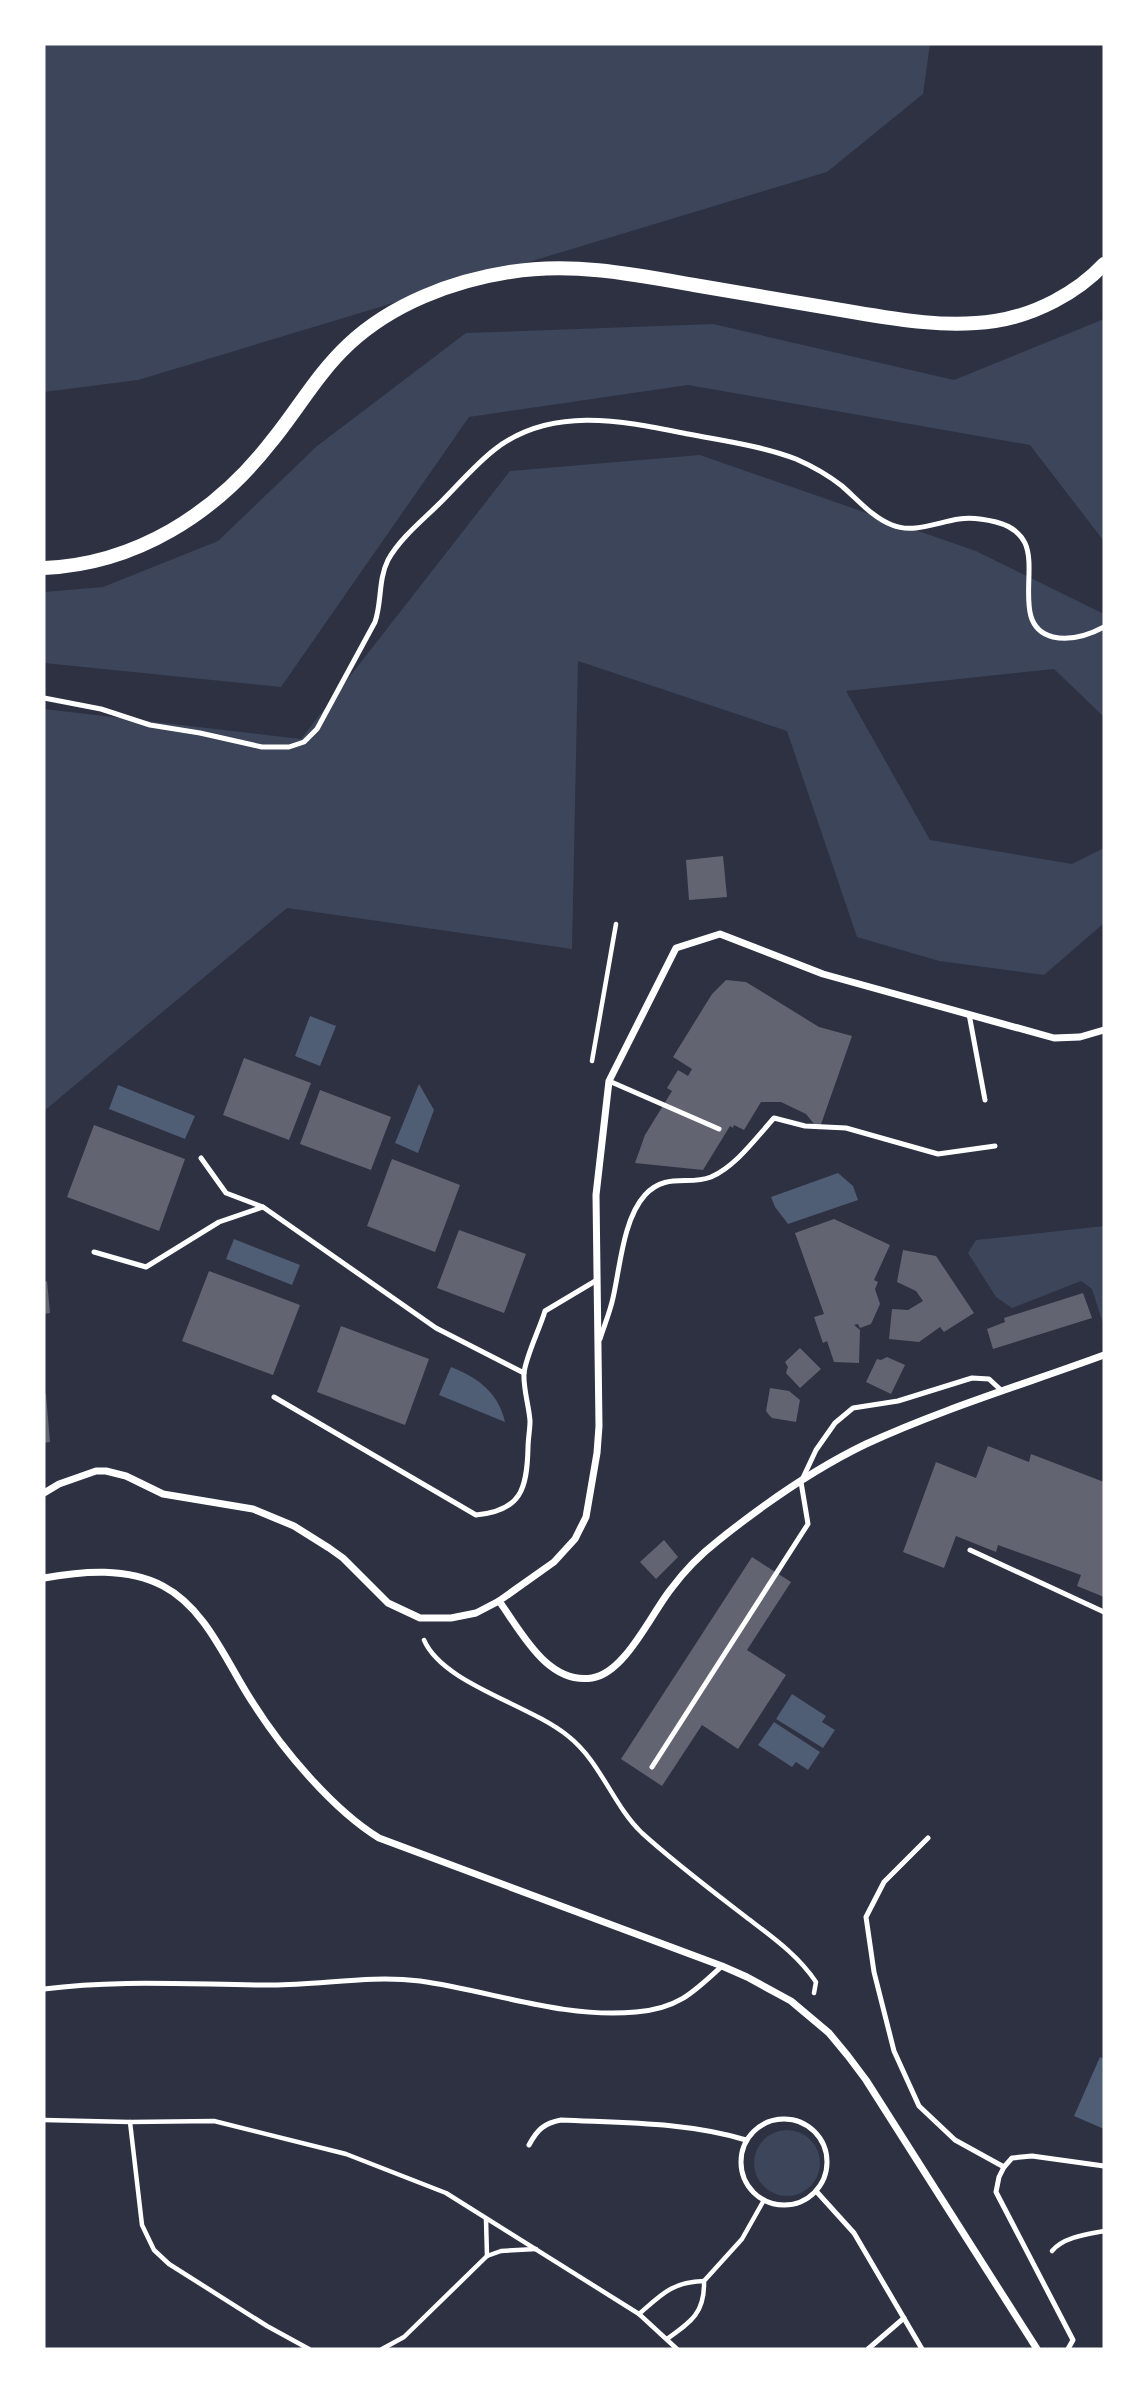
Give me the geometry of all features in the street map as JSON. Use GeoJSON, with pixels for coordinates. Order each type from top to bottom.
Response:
{"type":"FeatureCollection","features":[{"type":"Feature","properties":{"kind":"main road"},"geometry":{"type":"LineString","coordinates":[[44,568],[95,562],[117,556],[141,547],[184,524],[225,492],[258,457],[318,376],[351,342],[388,315],[420,298],[454,285],[532,269],[595,270],[894,318],[953,324],[995,321],[1035,310],[1082,283],[1104,264]]}},
{"type":"Feature","properties":{"kind":"street"},"geometry":{"type":"LineString","coordinates":[[44,1493],[59,1484],[96,1471],[106,1471],[126,1476],[163,1494],[253,1509],[294,1526],[343,1558],[388,1603],[420,1618],[436,1620],[464,1616],[499,1601],[566,1551],[586,1517],[599,1426],[596,1195],[609,1081],[676,948],[720,934],[823,974],[1054,1038],[1080,1037],[1104,1030]]}},
{"type":"Feature","properties":{"kind":"street"},"geometry":{"type":"LineString","coordinates":[[499,1601],[533,1648],[554,1669],[577,1678],[599,1676],[608,1672],[622,1658],[671,1588],[697,1559],[744,1521],[837,1459],[866,1444],[1104,1355]]}},
{"type":"Feature","properties":{"kind":"street"},"geometry":{"type":"LineString","coordinates":[[44,1578],[71,1573],[115,1573],[150,1581],[174,1593],[199,1617],[252,1703],[278,1738],[345,1815],[379,1838],[722,1966],[769,1988],[810,2015],[829,2033],[866,2080],[1037,2349]]}},
{"type":"Feature","properties":{"kind":"lane"},"geometry":{"type":"LineString","coordinates":[[44,698],[101,709],[150,724],[262,747],[289,747],[304,742],[323,720],[375,622],[382,578],[394,550],[485,458],[505,442],[543,427],[589,419],[628,422],[781,454],[827,476],[883,521],[901,528],[960,519],[1000,523],[1016,531],[1026,544],[1029,564],[1029,611],[1040,629],[1052,637],[1069,638],[1087,635],[1104,627]]}},
{"type":"Feature","properties":{"kind":"lane"},"geometry":{"type":"LineString","coordinates":[[969,1014],[985,1100]]}},
{"type":"Feature","properties":{"kind":"lane"},"geometry":{"type":"LineString","coordinates":[[609,1081],[719,1129]]}},
{"type":"Feature","properties":{"kind":"lane"},"geometry":{"type":"LineString","coordinates":[[597,1345],[612,1301],[626,1236],[644,1196],[658,1185],[674,1180],[709,1178],[750,1146],[774,1118],[805,1126],[846,1128],[939,1154],[995,1146]]}},
{"type":"Feature","properties":{"kind":"lane"},"geometry":{"type":"LineString","coordinates":[[201,1158],[226,1193],[263,1207],[436,1328],[524,1373]]}},
{"type":"Feature","properties":{"kind":"lane"},"geometry":{"type":"LineString","coordinates":[[94,1252],[146,1266],[219,1222],[263,1207]]}},
{"type":"Feature","properties":{"kind":"lane"},"geometry":{"type":"LineString","coordinates":[[274,1397],[476,1515],[491,1514],[514,1501],[522,1491],[527,1476],[530,1426],[524,1373],[545,1311],[597,1280]]}},
{"type":"Feature","properties":{"kind":"lane"},"geometry":{"type":"LineString","coordinates":[[652,1767],[808,1524],[802,1482],[816,1450],[835,1423],[853,1408],[898,1401],[972,1378],[989,1379],[1003,1392]]}},
{"type":"Feature","properties":{"kind":"lane"},"geometry":{"type":"LineString","coordinates":[[970,1550],[1104,1612]]}},
{"type":"Feature","properties":{"kind":"lane"},"geometry":{"type":"LineString","coordinates":[[928,1838],[884,1882],[866,1917],[874,1972],[894,2051],[919,2106],[955,2140],[1004,2168]]}},
{"type":"Feature","properties":{"kind":"lane"},"geometry":{"type":"LineString","coordinates":[[44,1989],[121,1983],[295,1985],[351,1979],[391,1979],[421,1981],[588,2012],[635,2012],[671,2006],[683,2000],[722,1966]]}},
{"type":"Feature","properties":{"kind":"lane"},"geometry":{"type":"LineString","coordinates":[[786,2119],[808,2126],[824,2144],[827,2156],[825,2176],[816,2191],[800,2202],[790,2204],[764,2200],[753,2192],[742,2171],[741,2160],[746,2140],[762,2124],[773,2120],[786,2119]]}},
{"type":"Feature","properties":{"kind":"lane"},"geometry":{"type":"LineString","coordinates":[[529,2145],[547,2123],[561,2120],[672,2125],[723,2133],[746,2140]]}},
{"type":"Feature","properties":{"kind":"lane"},"geometry":{"type":"LineString","coordinates":[[1068,2349],[1073,2340],[996,2192],[999,2177],[1013,2158],[1032,2156],[1104,2166]]}},
{"type":"Feature","properties":{"kind":"lane"},"geometry":{"type":"LineString","coordinates":[[816,2191],[854,2233],[922,2349]]}},
{"type":"Feature","properties":{"kind":"lane"},"geometry":{"type":"LineString","coordinates":[[868,2349],[904,2318]]}},
{"type":"Feature","properties":{"kind":"path"},"geometry":{"type":"LineString","coordinates":[[420,1618],[428,1650],[442,1665],[542,1718],[570,1737],[596,1764],[621,1808],[642,1832],[680,1866],[794,1954],[816,1982],[810,2015]]}},
{"type":"Feature","properties":{"kind":"path"},"geometry":{"type":"LineString","coordinates":[[44,2120],[214,2121],[346,2154],[446,2193],[639,2314],[677,2349]]}},
{"type":"Feature","properties":{"kind":"path"},"geometry":{"type":"LineString","coordinates":[[130,2122],[142,2225],[154,2250],[169,2264],[267,2326],[309,2349]]}},
{"type":"Feature","properties":{"kind":"path"},"geometry":{"type":"LineString","coordinates":[[639,2314],[673,2286],[684,2282],[704,2281],[742,2239],[764,2200]]}},
{"type":"Feature","properties":{"kind":"path"},"geometry":{"type":"LineString","coordinates":[[486,2217],[487,2256]]}},
{"type":"Feature","properties":{"kind":"path"},"geometry":{"type":"LineString","coordinates":[[1034,2268],[1045,2263],[1055,2246],[1080,2235],[1104,2231]]}},
{"type":"Feature","properties":{"kind":"path"},"geometry":{"type":"LineString","coordinates":[[382,2349],[404,2336],[487,2256],[501,2251],[537,2249]]}},
{"type":"Feature","properties":{"kind":"path"},"geometry":{"type":"LineString","coordinates":[[667,2339],[698,2313],[705,2297],[704,2281]]}},
{"type":"Feature","properties":{"kind":"shaded area"},"geometry":{"type":"Polygon","coordinates":[[[44,44],[930,44],[923,94],[827,172],[138,380],[44,392],[44,44]]]}},
{"type":"Feature","properties":{"kind":"shaded area"},"geometry":{"type":"Polygon","coordinates":[[[1104,319],[1103,540],[1030,445],[688,385],[469,417],[281,687],[44,663],[44,592],[103,587],[218,541],[317,446],[466,333],[713,324],[954,380],[1104,319]]]}},
{"type":"Feature","properties":{"kind":"shaded area"},"geometry":{"type":"Polygon","coordinates":[[[700,455],[976,551],[1104,614],[1104,717],[1054,669],[846,691],[930,840],[1072,864],[1104,848],[1104,923],[1044,975],[939,961],[857,937],[787,731],[578,661],[572,949],[287,908],[44,1111],[44,709],[301,739],[510,471],[700,455]]]}},
{"type":"Feature","properties":{"kind":"shaded area"},"geometry":{"type":"Polygon","coordinates":[[[310,1016],[336,1026],[320,1066],[295,1056],[310,1016]]]}},
{"type":"Feature","properties":{"kind":"shaded area"},"geometry":{"type":"Polygon","coordinates":[[[419,1084],[434,1110],[418,1153],[395,1143],[419,1084]]]}},
{"type":"Feature","properties":{"kind":"shaded area"},"geometry":{"type":"Polygon","coordinates":[[[118,1085],[195,1116],[185,1139],[109,1109],[118,1085]]]}},
{"type":"Feature","properties":{"kind":"shaded area"},"geometry":{"type":"Polygon","coordinates":[[[838,1173],[853,1186],[858,1200],[788,1224],[775,1207],[771,1197],[838,1173]]]}},
{"type":"Feature","properties":{"kind":"shaded area"},"geometry":{"type":"Polygon","coordinates":[[[1104,1226],[1104,1327],[1092,1289],[1081,1281],[1012,1308],[996,1297],[968,1253],[976,1240],[1104,1226]]]}},
{"type":"Feature","properties":{"kind":"shaded area"},"geometry":{"type":"Polygon","coordinates":[[[234,1239],[300,1265],[292,1285],[226,1259],[234,1239]]]}},
{"type":"Feature","properties":{"kind":"shaded area"},"geometry":{"type":"Polygon","coordinates":[[[451,1367],[486,1387],[502,1411],[505,1422],[439,1395],[451,1367]]]}},
{"type":"Feature","properties":{"kind":"shaded area"},"geometry":{"type":"Polygon","coordinates":[[[792,1694],[826,1716],[822,1722],[835,1730],[823,1748],[776,1719],[792,1694]]]}},
{"type":"Feature","properties":{"kind":"shaded area"},"geometry":{"type":"Polygon","coordinates":[[[774,1722],[820,1752],[808,1770],[796,1762],[792,1767],[758,1745],[774,1722]]]}},
{"type":"Feature","properties":{"kind":"shaded area"},"geometry":{"type":"Polygon","coordinates":[[[1100,2057],[1104,2059],[1104,2129],[1074,2116],[1100,2057]]]}},
{"type":"Feature","properties":{"kind":"shaded area"},"geometry":{"type":"Polygon","coordinates":[[[780,2130],[794,2130],[806,2135],[815,2144],[820,2163],[818,2176],[811,2187],[794,2196],[780,2196],[768,2191],[759,2182],[754,2170],[754,2156],[759,2144],[768,2135],[780,2130]]]}},
{"type":"Feature","properties":{"kind":"building"},"geometry":{"type":"Polygon","coordinates":[[[723,856],[727,897],[689,900],[686,860],[723,856]]]}},
{"type":"Feature","properties":{"kind":"building"},"geometry":{"type":"Polygon","coordinates":[[[726,980],[746,982],[819,1027],[852,1036],[819,1130],[806,1114],[781,1102],[761,1102],[744,1130],[730,1126],[703,1170],[635,1163],[645,1135],[672,1091],[667,1088],[678,1070],[688,1076],[692,1069],[673,1057],[712,994],[726,980]]]}},
{"type":"Feature","properties":{"kind":"building"},"geometry":{"type":"Polygon","coordinates":[[[244,1058],[311,1083],[289,1140],[223,1115],[244,1058]]]}},
{"type":"Feature","properties":{"kind":"building"},"geometry":{"type":"Polygon","coordinates":[[[320,1090],[391,1117],[371,1170],[300,1144],[320,1090]]]}},
{"type":"Feature","properties":{"kind":"building"},"geometry":{"type":"Polygon","coordinates":[[[94,1125],[185,1159],[159,1231],[67,1197],[94,1125]]]}},
{"type":"Feature","properties":{"kind":"building"},"geometry":{"type":"Polygon","coordinates":[[[392,1159],[460,1185],[435,1252],[367,1226],[392,1159]]]}},
{"type":"Feature","properties":{"kind":"building"},"geometry":{"type":"Polygon","coordinates":[[[834,1219],[890,1245],[874,1280],[878,1282],[875,1289],[880,1304],[871,1324],[860,1328],[858,1324],[854,1325],[860,1330],[859,1363],[834,1362],[827,1341],[823,1343],[814,1317],[824,1314],[795,1233],[834,1219]]]}},
{"type":"Feature","properties":{"kind":"building"},"geometry":{"type":"Polygon","coordinates":[[[459,1230],[526,1254],[504,1313],[437,1288],[459,1230]]]}},
{"type":"Feature","properties":{"kind":"building"},"geometry":{"type":"Polygon","coordinates":[[[903,1250],[936,1256],[974,1313],[944,1332],[940,1327],[919,1342],[889,1339],[892,1309],[908,1310],[923,1301],[916,1291],[897,1282],[903,1250]]]}},
{"type":"Feature","properties":{"kind":"building"},"geometry":{"type":"Polygon","coordinates":[[[209,1271],[300,1305],[273,1375],[182,1341],[209,1271]]]}},
{"type":"Feature","properties":{"kind":"building"},"geometry":{"type":"Polygon","coordinates":[[[47,1281],[50,1313],[44,1314],[44,1282],[47,1281]]]}},
{"type":"Feature","properties":{"kind":"building"},"geometry":{"type":"Polygon","coordinates":[[[1083,1293],[1092,1318],[993,1349],[987,1329],[1005,1322],[1004,1318],[1083,1293]]]}},
{"type":"Feature","properties":{"kind":"building"},"geometry":{"type":"Polygon","coordinates":[[[341,1326],[429,1359],[405,1425],[317,1392],[341,1326]]]}},
{"type":"Feature","properties":{"kind":"building"},"geometry":{"type":"Polygon","coordinates":[[[800,1348],[821,1369],[800,1388],[786,1373],[788,1367],[785,1362],[800,1348]]]}},
{"type":"Feature","properties":{"kind":"building"},"geometry":{"type":"Polygon","coordinates":[[[887,1357],[905,1365],[891,1394],[866,1382],[877,1359],[887,1357]]]}},
{"type":"Feature","properties":{"kind":"building"},"geometry":{"type":"Polygon","coordinates":[[[770,1388],[789,1391],[800,1400],[796,1422],[772,1418],[769,1415],[766,1411],[770,1388]]]}},
{"type":"Feature","properties":{"kind":"building"},"geometry":{"type":"Polygon","coordinates":[[[44,1394],[50,1442],[44,1443],[44,1394]]]}},
{"type":"Feature","properties":{"kind":"building"},"geometry":{"type":"Polygon","coordinates":[[[988,1446],[1029,1462],[1031,1454],[1104,1482],[1104,1597],[1077,1586],[1081,1575],[998,1545],[996,1552],[956,1536],[944,1568],[903,1552],[936,1462],[976,1478],[988,1446]]]}},
{"type":"Feature","properties":{"kind":"building"},"geometry":{"type":"Polygon","coordinates":[[[664,1540],[678,1557],[656,1579],[640,1562],[664,1540]]]}},
{"type":"Feature","properties":{"kind":"building"},"geometry":{"type":"Polygon","coordinates":[[[752,1557],[791,1582],[747,1650],[786,1675],[738,1749],[702,1725],[662,1786],[621,1759],[752,1557]]]}}]}
